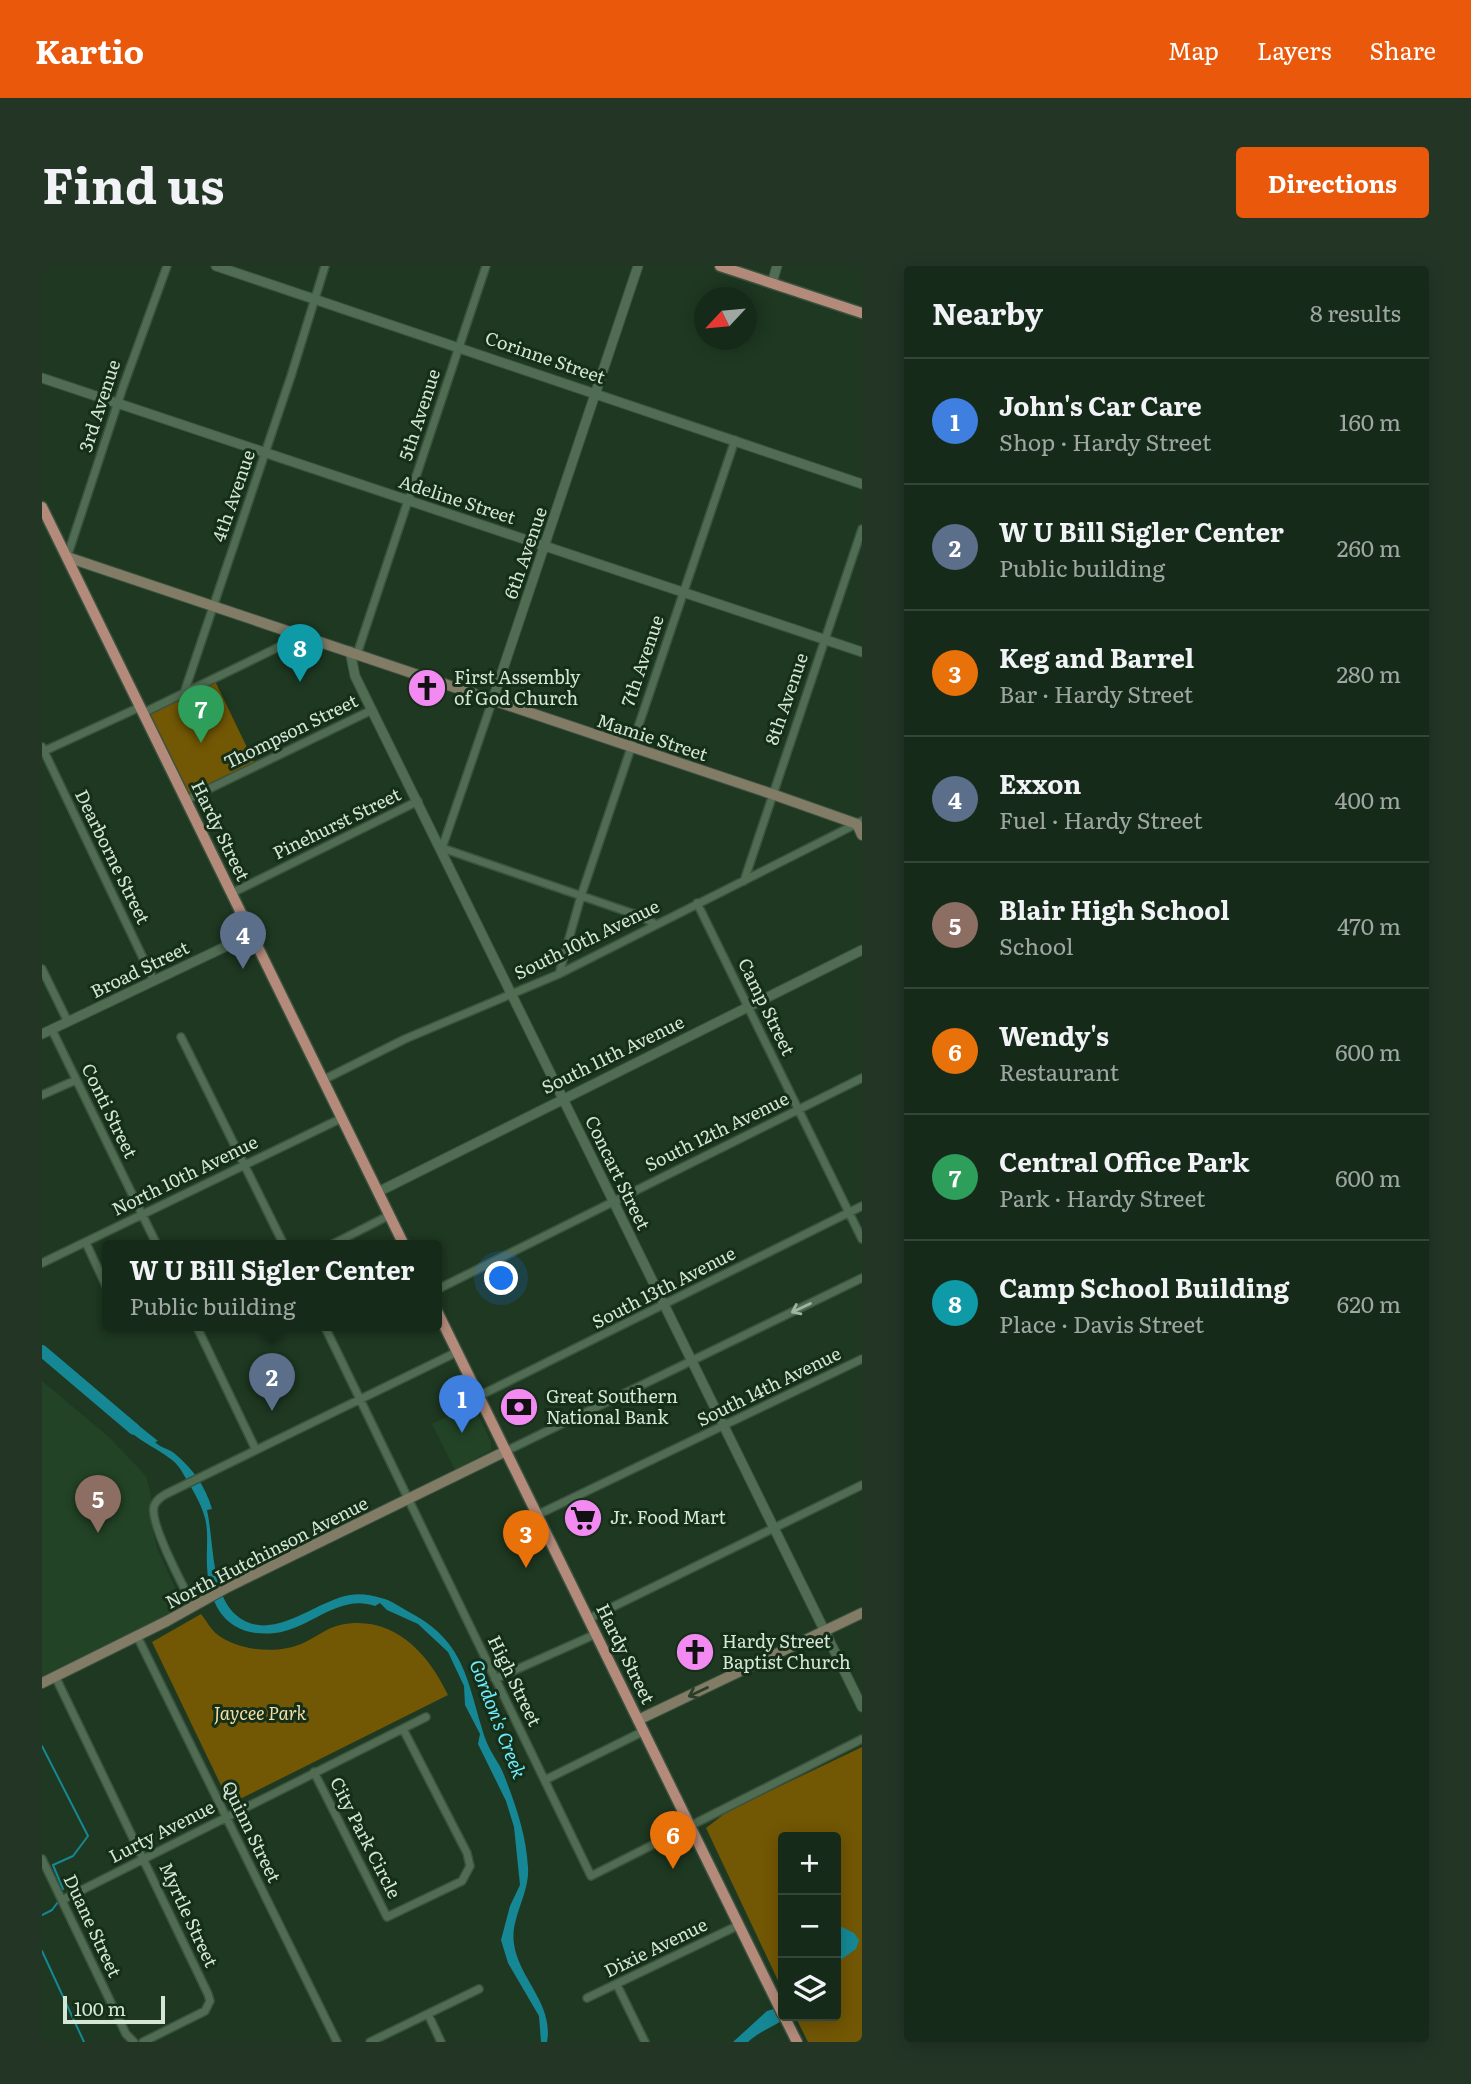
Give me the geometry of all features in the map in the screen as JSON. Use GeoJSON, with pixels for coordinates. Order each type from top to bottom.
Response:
{"type":"FeatureCollection","features":[{"type":"Feature","properties":{"kind":"main road"},"geometry":{"type":"LineString","coordinates":[[720,266],[861,309]]}},
{"type":"Feature","properties":{"kind":"main road","name":"Hardy Street"},"geometry":{"type":"LineString","coordinates":[[42,507],[46,526],[67,557],[402,1240]]}},
{"type":"Feature","properties":{"kind":"main road","name":"Mamie Street"},"geometry":{"type":"LineString","coordinates":[[67,557],[353,652],[492,702],[859,822]]}},
{"type":"Feature","properties":{"kind":"main road"},"geometry":{"type":"LineString","coordinates":[[859,822],[862,835]]}},
{"type":"Feature","properties":{"kind":"main road","name":"Hardy Street"},"geometry":{"type":"LineString","coordinates":[[442,1321],[778,2005]]}},
{"type":"Feature","properties":{"kind":"main road","name":"North Hutchinson Avenue"},"geometry":{"type":"LineString","coordinates":[[42,1683],[228,1587],[506,1451]]}},
{"type":"Feature","properties":{"kind":"main road"},"geometry":{"type":"LineString","coordinates":[[638,1720],[862,1613]]}},
{"type":"Feature","properties":{"kind":"main road","name":"Hardy Street"},"geometry":{"type":"LineString","coordinates":[[786,2021],[795,2039]]}},
{"type":"Feature","properties":{"kind":"street","name":"3rd Avenue"},"geometry":{"type":"LineString","coordinates":[[67,557],[117,403],[167,266]]}},
{"type":"Feature","properties":{"kind":"street","name":"Corinne Street"},"geometry":{"type":"LineString","coordinates":[[216,266],[459,345],[862,484]]}},
{"type":"Feature","properties":{"kind":"street","name":"4th Avenue"},"geometry":{"type":"LineString","coordinates":[[184,693],[325,266]]}},
{"type":"Feature","properties":{"kind":"street","name":"5th Avenue"},"geometry":{"type":"LineString","coordinates":[[353,652],[409,501],[486,266]]}},
{"type":"Feature","properties":{"kind":"street","name":"6th Avenue"},"geometry":{"type":"LineString","coordinates":[[442,848],[546,546],[638,266]]}},
{"type":"Feature","properties":{"kind":"street"},"geometry":{"type":"LineString","coordinates":[[772,283],[777,266]]}},
{"type":"Feature","properties":{"kind":"street","name":"Adeline Street"},"geometry":{"type":"LineString","coordinates":[[42,378],[862,652]]}},
{"type":"Feature","properties":{"kind":"street","name":"7th Avenue"},"geometry":{"type":"LineString","coordinates":[[559,974],[581,896],[735,440]]}},
{"type":"Feature","properties":{"kind":"street","name":"8th Avenue"},"geometry":{"type":"LineString","coordinates":[[744,881],[861,533]]}},
{"type":"Feature","properties":{"kind":"street"},"geometry":{"type":"LineString","coordinates":[[43,750],[184,693],[287,643],[296,634]]}},
{"type":"Feature","properties":{"kind":"street","name":"Concart Street"},"geometry":{"type":"LineString","coordinates":[[353,652],[355,676],[442,848],[862,1707]]}},
{"type":"Feature","properties":{"kind":"street","name":"Thompson Street"},"geometry":{"type":"LineString","coordinates":[[186,800],[372,710]]}},
{"type":"Feature","properties":{"kind":"street","name":"Dearborne Street"},"geometry":{"type":"LineString","coordinates":[[43,750],[154,981]]}},
{"type":"Feature","properties":{"kind":"street","name":"Pinehurst Street"},"geometry":{"type":"LineString","coordinates":[[232,893],[418,802]]}},
{"type":"Feature","properties":{"kind":"street","name":"South 10th Avenue"},"geometry":{"type":"LineString","coordinates":[[323,1080],[405,1039],[559,974],[859,822]]}},
{"type":"Feature","properties":{"kind":"street"},"geometry":{"type":"LineString","coordinates":[[442,848],[640,916],[655,924]]}},
{"type":"Feature","properties":{"kind":"street","name":"Camp Street"},"geometry":{"type":"LineString","coordinates":[[696,903],[862,1239]]}},
{"type":"Feature","properties":{"kind":"street","name":"Broad Street"},"geometry":{"type":"LineString","coordinates":[[42,1034],[252,934]]}},
{"type":"Feature","properties":{"kind":"street","name":"South 11th Avenue"},"geometry":{"type":"LineString","coordinates":[[378,1192],[563,1097],[862,950]]}},
{"type":"Feature","properties":{"kind":"street"},"geometry":{"type":"LineString","coordinates":[[42,969],[68,1023]]}},
{"type":"Feature","properties":{"kind":"street","name":"Conti Street"},"geometry":{"type":"LineString","coordinates":[[52,1030],[155,1240]]}},
{"type":"Feature","properties":{"kind":"street"},"geometry":{"type":"LineString","coordinates":[[181,1037],[282,1240]]}},
{"type":"Feature","properties":{"kind":"street","name":"South 12th Avenue"},"geometry":{"type":"LineString","coordinates":[[442,1287],[862,1078]]}},
{"type":"Feature","properties":{"kind":"street"},"geometry":{"type":"LineString","coordinates":[[42,1095],[76,1080]]}},
{"type":"Feature","properties":{"kind":"street","name":"North 10th Avenue"},"geometry":{"type":"LineString","coordinates":[[42,1263],[342,1118]]}},
{"type":"Feature","properties":{"kind":"street","name":"South 13th Avenue"},"geometry":{"type":"LineString","coordinates":[[479,1396],[862,1206]]}},
{"type":"Feature","properties":{"kind":"street"},"geometry":{"type":"LineString","coordinates":[[341,1240],[390,1215]]}},
{"type":"Feature","properties":{"kind":"street"},"geometry":{"type":"LineString","coordinates":[[86,1242],[102,1277]]}},
{"type":"Feature","properties":{"kind":"street"},"geometry":{"type":"LineString","coordinates":[[506,1451],[862,1278]]}},
{"type":"Feature","properties":{"kind":"street"},"geometry":{"type":"LineString","coordinates":[[198,1331],[256,1450]]}},
{"type":"Feature","properties":{"kind":"street"},"geometry":{"type":"LineString","coordinates":[[327,1331],[410,1500]]}},
{"type":"Feature","properties":{"kind":"street"},"geometry":{"type":"LineString","coordinates":[[197,1603],[170,1560],[153,1511],[160,1498],[457,1352]]}},
{"type":"Feature","properties":{"kind":"street","name":"South 14th Avenue"},"geometry":{"type":"LineString","coordinates":[[537,1515],[862,1359]]}},
{"type":"Feature","properties":{"kind":"street"},"geometry":{"type":"LineString","coordinates":[[588,1619],[862,1485]]}},
{"type":"Feature","properties":{"kind":"street","name":"High Street"},"geometry":{"type":"LineString","coordinates":[[410,1500],[591,1876],[689,1824]]}},
{"type":"Feature","properties":{"kind":"street"},"geometry":{"type":"LineString","coordinates":[[495,1679],[596,1634]]}},
{"type":"Feature","properties":{"kind":"street","name":"Quinn Street"},"geometry":{"type":"LineString","coordinates":[[136,1636],[337,2042]]}},
{"type":"Feature","properties":{"kind":"street","name":"Myrtle Street"},"geometry":{"type":"LineString","coordinates":[[55,1676],[208,1994],[208,2007],[200,2015],[143,2042]]}},
{"type":"Feature","properties":{"kind":"street","name":"Lurty Avenue"},"geometry":{"type":"LineString","coordinates":[[62,1900],[426,1717]]}},
{"type":"Feature","properties":{"kind":"street","name":"City Park Circle"},"geometry":{"type":"LineString","coordinates":[[314,1772],[387,1917],[462,1881],[470,1866],[467,1853],[403,1729]]}},
{"type":"Feature","properties":{"kind":"street"},"geometry":{"type":"LineString","coordinates":[[545,1780],[644,1731]]}},
{"type":"Feature","properties":{"kind":"street"},"geometry":{"type":"LineString","coordinates":[[689,1824],[862,1739]]}},
{"type":"Feature","properties":{"kind":"street","name":"Duane Street"},"geometry":{"type":"LineString","coordinates":[[42,1859],[126,2034],[134,2042]]}},
{"type":"Feature","properties":{"kind":"street","name":"Dixie Avenue"},"geometry":{"type":"LineString","coordinates":[[587,1998],[739,1925]]}},
{"type":"Feature","properties":{"kind":"street"},"geometry":{"type":"LineString","coordinates":[[617,1985],[645,2042]]}},
{"type":"Feature","properties":{"kind":"street"},"geometry":{"type":"LineString","coordinates":[[370,2042],[479,1989]]}},
{"type":"Feature","properties":{"kind":"street"},"geometry":{"type":"LineString","coordinates":[[428,2014],[441,2042]]}},
{"type":"Feature","properties":{"kind":"shaded area"},"geometry":{"type":"Polygon","coordinates":[[[42,1381],[110,1438],[146,1476],[151,1494],[150,1518],[157,1548],[182,1603],[180,1608],[42,1676],[42,1381]]]}},
{"type":"Feature","properties":{"kind":"shaded area"},"geometry":{"type":"Polygon","coordinates":[[[473,1404],[491,1442],[491,1450],[455,1470],[432,1424],[473,1404]]]}},
{"type":"Feature","properties":{"kind":"green space"},"geometry":{"type":"Polygon","coordinates":[[[214,679],[256,766],[186,800],[143,714],[214,679]]]}},
{"type":"Feature","properties":{"kind":"green space","name":"Jaycee Park"},"geometry":{"type":"Polygon","coordinates":[[[201,1614],[215,1633],[227,1640],[247,1648],[270,1650],[306,1642],[340,1625],[376,1625],[392,1631],[419,1651],[440,1679],[448,1695],[230,1804],[152,1642],[201,1614]]]}},
{"type":"Feature","properties":{"kind":"green space"},"geometry":{"type":"Polygon","coordinates":[[[862,1747],[862,2042],[808,2042],[798,2021],[841,2021],[841,1832],[778,1832],[778,1980],[706,1828],[728,1811],[862,1747]]]}},
{"type":"Feature","properties":{"kind":"water"},"geometry":{"type":"Polygon","coordinates":[[[128,1417],[158,1441],[155,1442],[181,1459],[202,1485],[212,1509],[207,1510],[218,1581],[222,1594],[236,1615],[249,1623],[278,1623],[336,1599],[354,1594],[369,1595],[392,1602],[429,1624],[455,1652],[469,1685],[487,1743],[508,1786],[523,1832],[528,1877],[515,1925],[514,1944],[522,1969],[541,2004],[548,2028],[547,2042],[541,2042],[539,2016],[508,1963],[501,1940],[510,1906],[520,1885],[514,1827],[506,1801],[478,1744],[480,1734],[465,1705],[464,1686],[448,1652],[418,1624],[387,1610],[380,1603],[375,1606],[349,1604],[275,1633],[245,1631],[233,1625],[217,1607],[212,1595],[207,1566],[206,1524],[198,1499],[176,1463],[127,1428],[122,1420],[128,1417]]]}},
{"type":"Feature","properties":{"kind":"water"},"geometry":{"type":"Polygon","coordinates":[[[841,1927],[854,1933],[859,1940],[856,1949],[841,1960],[841,1958],[841,1927]]]}},
{"type":"Feature","properties":{"kind":"water"},"geometry":{"type":"Polygon","coordinates":[[[778,2008],[778,2021],[781,2021],[748,2042],[733,2042],[767,2011],[778,2008]]]}},
{"type":"Feature","properties":{"kind":"waterway","name":"Gordon's Creek"},"geometry":{"type":"LineString","coordinates":[[42,1351],[134,1429]]}},
{"type":"Feature","properties":{"kind":"waterway"},"geometry":{"type":"LineString","coordinates":[[42,1746],[88,1836],[73,1856],[53,1865],[63,1889]]}},
{"type":"Feature","properties":{"kind":"waterway"},"geometry":{"type":"LineString","coordinates":[[42,1915],[52,1910],[58,1902]]}},
{"type":"Feature","properties":{"kind":"waterway"},"geometry":{"type":"LineString","coordinates":[[42,1951],[84,2042]]}},
{"type":"Feature","properties":{"kind":"place","name":"Camp School Building"},"geometry":{"type":"Point","coordinates":[300,682]}},
{"type":"Feature","properties":{"kind":"place","name":"First Assembly of God Church"},"geometry":{"type":"Point","coordinates":[427,688]}},
{"type":"Feature","properties":{"kind":"place","name":"Central Office Park"},"geometry":{"type":"Point","coordinates":[201,743]}},
{"type":"Feature","properties":{"kind":"place","name":"Exxon"},"geometry":{"type":"Point","coordinates":[243,969]}},
{"type":"Feature","properties":{"kind":"place","name":"Great Southern National Bank"},"geometry":{"type":"Point","coordinates":[519,1407]}},
{"type":"Feature","properties":{"kind":"place","name":"W U Bill Sigler Center"},"geometry":{"type":"Point","coordinates":[272,1411]}},
{"type":"Feature","properties":{"kind":"place","name":"John's Car Care"},"geometry":{"type":"Point","coordinates":[462,1433]}},
{"type":"Feature","properties":{"kind":"place","name":"Jr. Food Mart"},"geometry":{"type":"Point","coordinates":[583,1518]}},
{"type":"Feature","properties":{"kind":"place","name":"Blair High School"},"geometry":{"type":"Point","coordinates":[98,1533]}},
{"type":"Feature","properties":{"kind":"place","name":"Keg and Barrel"},"geometry":{"type":"Point","coordinates":[526,1568]}},
{"type":"Feature","properties":{"kind":"place","name":"Hardy Street Baptist Church"},"geometry":{"type":"Point","coordinates":[695,1652]}},
{"type":"Feature","properties":{"kind":"place","name":"Wendy's"},"geometry":{"type":"Point","coordinates":[673,1869]}}]}
